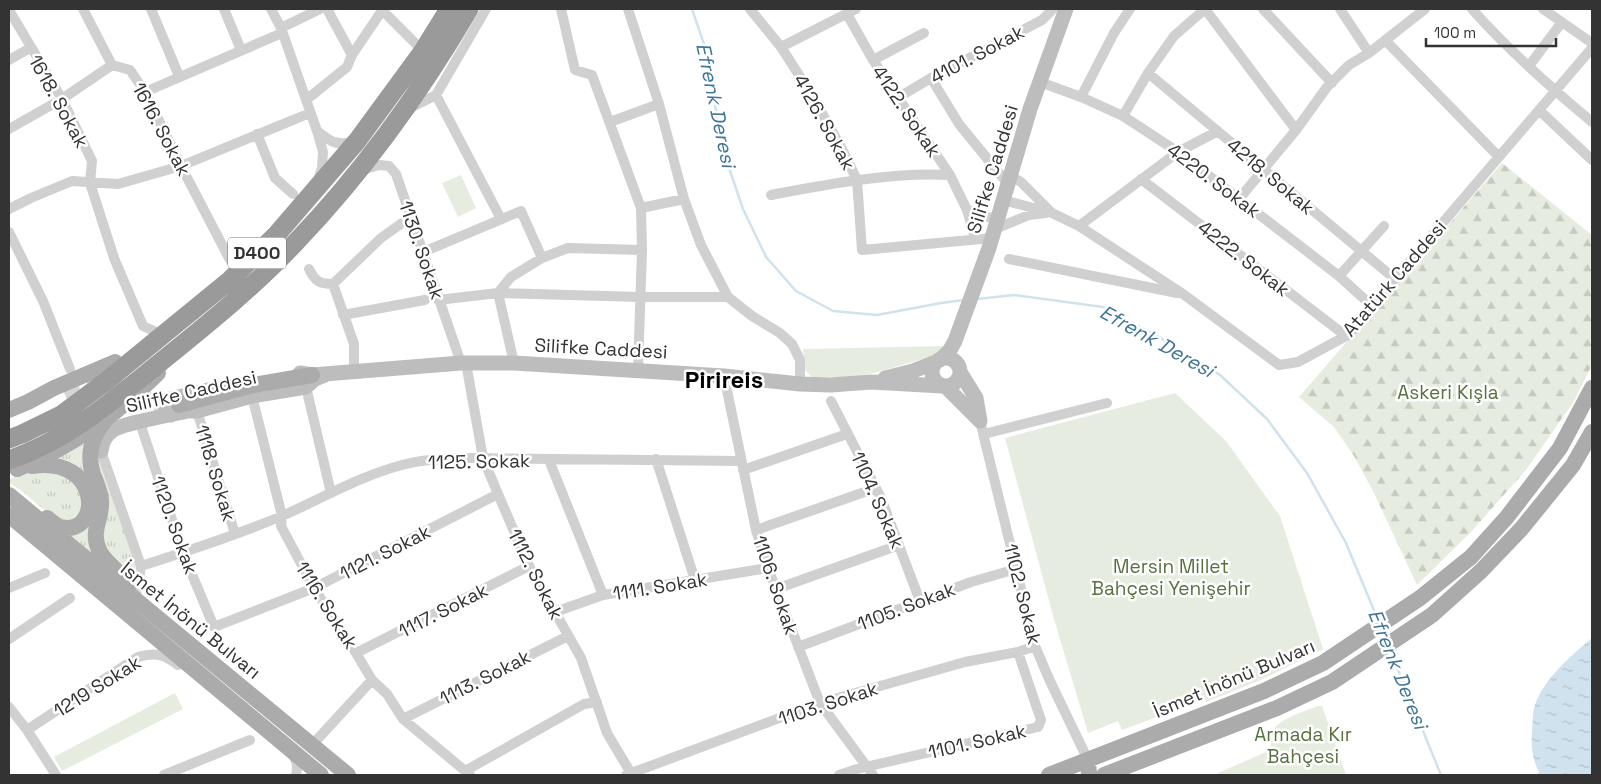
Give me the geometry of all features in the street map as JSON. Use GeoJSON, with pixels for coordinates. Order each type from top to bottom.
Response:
{"type":"FeatureCollection","features":[{"type":"Feature","properties":{"kind":"highway","name":"D400"},"geometry":{"type":"LineString","coordinates":[[9,438],[22,434],[61,415],[104,383],[230,280],[276,234],[357,141],[423,52],[449,9]]}},
{"type":"Feature","properties":{"kind":"highway","name":"D400"},"geometry":{"type":"LineString","coordinates":[[11,467],[31,452],[70,432],[114,400],[254,284],[295,244],[360,170],[403,112],[469,9]]}},
{"type":"Feature","properties":{"kind":"main road"},"geometry":{"type":"LineString","coordinates":[[9,430],[58,406],[154,331],[230,280]]}},
{"type":"Feature","properties":{"kind":"main road"},"geometry":{"type":"LineString","coordinates":[[11,467],[49,455],[107,419],[138,393],[204,327]]}},
{"type":"Feature","properties":{"kind":"main road"},"geometry":{"type":"LineString","coordinates":[[9,410],[115,362]]}},
{"type":"Feature","properties":{"kind":"main road"},"geometry":{"type":"LineString","coordinates":[[175,410],[253,385],[315,379]]}},
{"type":"Feature","properties":{"kind":"main road","name":"İsmet İnönü Bulvarı"},"geometry":{"type":"LineString","coordinates":[[1048,775],[1088,768],[1323,663],[1420,598],[1471,557],[1507,517],[1560,448],[1592,388]]}},
{"type":"Feature","properties":{"kind":"main road"},"geometry":{"type":"LineString","coordinates":[[9,421],[32,412],[64,392]]}},
{"type":"Feature","properties":{"kind":"main road"},"geometry":{"type":"LineString","coordinates":[[107,419],[98,430],[91,451],[91,465],[99,488],[101,502],[96,539],[101,554],[137,591],[152,613]]}},
{"type":"Feature","properties":{"kind":"main road"},"geometry":{"type":"LineString","coordinates":[[1104,775],[1277,708],[1332,682],[1432,615],[1481,571],[1522,528],[1573,465],[1592,432]]}},
{"type":"Feature","properties":{"kind":"main road"},"geometry":{"type":"LineString","coordinates":[[10,496],[21,501],[58,527],[70,528],[77,525],[86,515],[89,506],[89,496],[86,487],[80,479],[66,469],[42,464],[11,467]]}},
{"type":"Feature","properties":{"kind":"main road","name":"İsmet İnönü Bulvarı"},"geometry":{"type":"LineString","coordinates":[[10,496],[348,775]]}},
{"type":"Feature","properties":{"kind":"main road","name":"İsmet İnönü Bulvarı"},"geometry":{"type":"LineString","coordinates":[[9,515],[321,775]]}},
{"type":"Feature","properties":{"kind":"main road"},"geometry":{"type":"LineString","coordinates":[[9,530],[82,589],[177,655]]}},
{"type":"Feature","properties":{"kind":"street"},"geometry":{"type":"LineString","coordinates":[[9,129],[62,100],[112,65],[83,9]]}},
{"type":"Feature","properties":{"kind":"street"},"geometry":{"type":"LineString","coordinates":[[151,9],[179,76]]}},
{"type":"Feature","properties":{"kind":"street"},"geometry":{"type":"LineString","coordinates":[[224,9],[241,50]]}},
{"type":"Feature","properties":{"kind":"street"},"geometry":{"type":"LineString","coordinates":[[271,9],[282,31],[318,131],[323,152],[322,168],[316,189]]}},
{"type":"Feature","properties":{"kind":"street"},"geometry":{"type":"LineString","coordinates":[[327,9],[352,55]]}},
{"type":"Feature","properties":{"kind":"street"},"geometry":{"type":"LineString","coordinates":[[306,100],[347,67],[352,55],[383,9],[423,52]]}},
{"type":"Feature","properties":{"kind":"street"},"geometry":{"type":"LineString","coordinates":[[403,112],[436,95],[486,9]]}},
{"type":"Feature","properties":{"kind":"street"},"geometry":{"type":"LineString","coordinates":[[561,9],[575,70],[592,75],[640,208],[642,250],[638,370]]}},
{"type":"Feature","properties":{"kind":"street"},"geometry":{"type":"LineString","coordinates":[[628,9],[659,104],[684,199],[701,245],[728,297],[752,316],[780,333],[792,344],[800,360],[800,384]]}},
{"type":"Feature","properties":{"kind":"street","name":"4126. Sokak"},"geometry":{"type":"LineString","coordinates":[[750,9],[781,47],[817,104],[857,180],[862,250],[975,238]]}},
{"type":"Feature","properties":{"kind":"street"},"geometry":{"type":"LineString","coordinates":[[781,47],[856,9]]}},
{"type":"Feature","properties":{"kind":"street","name":"4101. Sokak"},"geometry":{"type":"LineString","coordinates":[[898,97],[930,78],[1042,20],[1053,9]]}},
{"type":"Feature","properties":{"kind":"street","name":"Silifke Caddesi"},"geometry":{"type":"LineString","coordinates":[[955,341],[993,234],[1040,82],[1066,9]]}},
{"type":"Feature","properties":{"kind":"street"},"geometry":{"type":"LineString","coordinates":[[1082,97],[1114,33],[1130,9]]}},
{"type":"Feature","properties":{"kind":"street"},"geometry":{"type":"LineString","coordinates":[[1123,116],[1148,73],[1174,36],[1205,9],[1296,130]]}},
{"type":"Feature","properties":{"kind":"street"},"geometry":{"type":"LineString","coordinates":[[1264,9],[1332,83]]}},
{"type":"Feature","properties":{"kind":"street"},"geometry":{"type":"LineString","coordinates":[[1340,9],[1369,53]]}},
{"type":"Feature","properties":{"kind":"street"},"geometry":{"type":"LineString","coordinates":[[1239,198],[1296,130],[1332,83],[1349,65],[1369,53],[1424,9]]}},
{"type":"Feature","properties":{"kind":"street"},"geometry":{"type":"LineString","coordinates":[[1472,9],[1555,91],[1592,122]]}},
{"type":"Feature","properties":{"kind":"street"},"geometry":{"type":"LineString","coordinates":[[1543,9],[1592,43]]}},
{"type":"Feature","properties":{"kind":"street","name":"1618. Sokak"},"geometry":{"type":"LineString","coordinates":[[9,10],[62,100],[92,161],[90,183],[114,258],[143,326],[154,331]]}},
{"type":"Feature","properties":{"kind":"street"},"geometry":{"type":"LineString","coordinates":[[145,92],[282,31],[315,10]]}},
{"type":"Feature","properties":{"kind":"street","name":"4122. Sokak"},"geometry":{"type":"LineString","coordinates":[[847,14],[873,60],[950,175],[967,210],[975,238]]}},
{"type":"Feature","properties":{"kind":"street"},"geometry":{"type":"LineString","coordinates":[[1529,66],[1562,22]]}},
{"type":"Feature","properties":{"kind":"street"},"geometry":{"type":"LineString","coordinates":[[873,60],[924,33]]}},
{"type":"Feature","properties":{"kind":"street"},"geometry":{"type":"LineString","coordinates":[[1386,40],[1499,157]]}},
{"type":"Feature","properties":{"kind":"street"},"geometry":{"type":"LineString","coordinates":[[9,60],[30,48]]}},
{"type":"Feature","properties":{"kind":"street","name":"Atatürk Caddesi"},"geometry":{"type":"LineString","coordinates":[[1003,200],[1052,213],[1079,226],[1183,294],[1279,365],[1298,362],[1346,336],[1592,48]]}},
{"type":"Feature","properties":{"kind":"street","name":"1616. Sokak"},"geometry":{"type":"LineString","coordinates":[[112,65],[130,70],[145,92],[230,260]]}},
{"type":"Feature","properties":{"kind":"street","name":"4218. Sokak"},"geometry":{"type":"LineString","coordinates":[[1148,73],[1395,279]]}},
{"type":"Feature","properties":{"kind":"street","name":"Atatürk Caddesi"},"geometry":{"type":"LineString","coordinates":[[930,78],[959,124],[1009,180],[1022,182],[1052,213]]}},
{"type":"Feature","properties":{"kind":"street","name":"4220. Sokak"},"geometry":{"type":"LineString","coordinates":[[1040,82],[1082,97],[1123,116],[1178,152],[1339,276],[1372,306]]}},
{"type":"Feature","properties":{"kind":"street"},"geometry":{"type":"LineString","coordinates":[[436,95],[501,219]]}},
{"type":"Feature","properties":{"kind":"street"},"geometry":{"type":"LineString","coordinates":[[610,122],[659,104]]}},
{"type":"Feature","properties":{"kind":"street"},"geometry":{"type":"LineString","coordinates":[[1539,110],[1592,160]]}},
{"type":"Feature","properties":{"kind":"street"},"geometry":{"type":"LineString","coordinates":[[9,209],[72,181],[118,184],[181,166],[310,113]]}},
{"type":"Feature","properties":{"kind":"street"},"geometry":{"type":"LineString","coordinates":[[318,131],[333,143],[343,144],[357,141]]}},
{"type":"Feature","properties":{"kind":"street"},"geometry":{"type":"LineString","coordinates":[[1079,226],[1178,152],[1218,131]]}},
{"type":"Feature","properties":{"kind":"street"},"geometry":{"type":"LineString","coordinates":[[257,134],[275,178],[293,194]]}},
{"type":"Feature","properties":{"kind":"street","name":"1130. Sokak"},"geometry":{"type":"LineString","coordinates":[[360,170],[389,166],[396,174],[438,300],[463,363]]}},
{"type":"Feature","properties":{"kind":"street"},"geometry":{"type":"LineString","coordinates":[[771,195],[857,180],[936,174],[950,175]]}},
{"type":"Feature","properties":{"kind":"street","name":"4222. Sokak"},"geometry":{"type":"LineString","coordinates":[[1141,179],[1346,336]]}},
{"type":"Feature","properties":{"kind":"street"},"geometry":{"type":"LineString","coordinates":[[640,208],[684,199]]}},
{"type":"Feature","properties":{"kind":"street"},"geometry":{"type":"LineString","coordinates":[[967,210],[993,234]]}},
{"type":"Feature","properties":{"kind":"street"},"geometry":{"type":"LineString","coordinates":[[423,252],[521,211],[542,258]]}},
{"type":"Feature","properties":{"kind":"street"},"geometry":{"type":"LineString","coordinates":[[975,238],[993,234],[1029,215],[1052,213]]}},
{"type":"Feature","properties":{"kind":"street"},"geometry":{"type":"LineString","coordinates":[[308,268],[315,280],[322,284],[333,284],[381,238],[402,223]]}},
{"type":"Feature","properties":{"kind":"street"},"geometry":{"type":"LineString","coordinates":[[1339,276],[1384,226]]}},
{"type":"Feature","properties":{"kind":"street"},"geometry":{"type":"LineString","coordinates":[[9,232],[43,301],[70,370]]}},
{"type":"Feature","properties":{"kind":"street"},"geometry":{"type":"LineString","coordinates":[[498,293],[511,277],[542,258],[568,248],[642,250]]}},
{"type":"Feature","properties":{"kind":"street"},"geometry":{"type":"LineString","coordinates":[[1009,259],[1183,294]]}},
{"type":"Feature","properties":{"kind":"street"},"geometry":{"type":"LineString","coordinates":[[333,284],[354,344],[354,372]]}},
{"type":"Feature","properties":{"kind":"street"},"geometry":{"type":"LineString","coordinates":[[438,300],[498,293],[640,297],[728,297]]}},
{"type":"Feature","properties":{"kind":"street"},"geometry":{"type":"LineString","coordinates":[[498,293],[514,362]]}},
{"type":"Feature","properties":{"kind":"street"},"geometry":{"type":"LineString","coordinates":[[343,315],[425,300]]}},
{"type":"Feature","properties":{"kind":"street"},"geometry":{"type":"LineString","coordinates":[[955,341],[950,350],[938,361],[932,370],[932,378],[944,387],[982,427]]}},
{"type":"Feature","properties":{"kind":"street"},"geometry":{"type":"LineString","coordinates":[[871,382],[944,387],[955,384],[958,380],[959,368],[955,341]]}},
{"type":"Feature","properties":{"kind":"street"},"geometry":{"type":"LineString","coordinates":[[871,382],[913,371],[938,361],[951,359],[959,368],[976,398],[982,427]]}},
{"type":"Feature","properties":{"kind":"street","name":"Silifke Caddesi"},"geometry":{"type":"LineString","coordinates":[[102,451],[105,439],[112,431],[175,410],[196,411],[315,379],[354,372],[463,363],[514,362],[724,376],[800,384],[832,385],[871,382]]}},
{"type":"Feature","properties":{"kind":"street","name":"1112. Sokak"},"geometry":{"type":"LineString","coordinates":[[463,363],[483,458],[529,566],[581,658],[608,733],[629,774]]}},
{"type":"Feature","properties":{"kind":"street","name":"1106. Sokak"},"geometry":{"type":"LineString","coordinates":[[724,376],[756,530],[768,568],[820,703],[873,775]]}},
{"type":"Feature","properties":{"kind":"street"},"geometry":{"type":"LineString","coordinates":[[315,379],[331,493]]}},
{"type":"Feature","properties":{"kind":"street","name":"1116. Sokak"},"geometry":{"type":"LineString","coordinates":[[252,396],[282,516],[281,526],[314,588],[372,680],[387,694],[403,719],[468,773]]}},
{"type":"Feature","properties":{"kind":"street","name":"1104. Sokak"},"geometry":{"type":"LineString","coordinates":[[831,401],[876,488],[920,601]]}},
{"type":"Feature","properties":{"kind":"street"},"geometry":{"type":"LineString","coordinates":[[982,427],[1107,403]]}},
{"type":"Feature","properties":{"kind":"street","name":"1118. Sokak"},"geometry":{"type":"LineString","coordinates":[[196,411],[235,534]]}},
{"type":"Feature","properties":{"kind":"street","name":"1120. Sokak"},"geometry":{"type":"LineString","coordinates":[[140,423],[183,553],[214,627]]}},
{"type":"Feature","properties":{"kind":"street","name":"1102. Sokak"},"geometry":{"type":"LineString","coordinates":[[982,427],[1035,646],[1088,768]]}},
{"type":"Feature","properties":{"kind":"street","name":"1125. Sokak"},"geometry":{"type":"LineString","coordinates":[[141,566],[183,553],[282,516],[331,493],[402,465],[436,459],[483,458],[656,460],[742,466],[847,434]]}},
{"type":"Feature","properties":{"kind":"street"},"geometry":{"type":"LineString","coordinates":[[102,451],[141,566],[137,591]]}},
{"type":"Feature","properties":{"kind":"street"},"geometry":{"type":"LineString","coordinates":[[548,460],[603,595]]}},
{"type":"Feature","properties":{"kind":"street"},"geometry":{"type":"LineString","coordinates":[[656,460],[695,580]]}},
{"type":"Feature","properties":{"kind":"street"},"geometry":{"type":"LineString","coordinates":[[756,530],[876,488]]}},
{"type":"Feature","properties":{"kind":"street","name":"1121. Sokak"},"geometry":{"type":"LineString","coordinates":[[214,627],[314,588],[498,494]]}},
{"type":"Feature","properties":{"kind":"street"},"geometry":{"type":"LineString","coordinates":[[776,589],[899,545]]}},
{"type":"Feature","properties":{"kind":"street","name":"1117. Sokak"},"geometry":{"type":"LineString","coordinates":[[356,653],[529,566]]}},
{"type":"Feature","properties":{"kind":"street","name":"1111. Sokak"},"geometry":{"type":"LineString","coordinates":[[555,612],[603,595],[768,568]]}},
{"type":"Feature","properties":{"kind":"street","name":"1105. Sokak"},"geometry":{"type":"LineString","coordinates":[[798,647],[970,582],[1016,569]]}},
{"type":"Feature","properties":{"kind":"street"},"geometry":{"type":"LineString","coordinates":[[9,588],[46,574]]}},
{"type":"Feature","properties":{"kind":"street"},"geometry":{"type":"LineString","coordinates":[[9,639],[70,598]]}},
{"type":"Feature","properties":{"kind":"street","name":"1113. Sokak"},"geometry":{"type":"LineString","coordinates":[[403,719],[568,636]]}},
{"type":"Feature","properties":{"kind":"street","name":"1103. Sokak"},"geometry":{"type":"LineString","coordinates":[[629,774],[820,703],[965,662],[1018,652],[1035,646]]}},
{"type":"Feature","properties":{"kind":"street","name":"1101. Sokak"},"geometry":{"type":"LineString","coordinates":[[839,775],[1038,727],[1042,720],[1018,652]]}},
{"type":"Feature","properties":{"kind":"street","name":"1219 Sokak"},"geometry":{"type":"LineString","coordinates":[[27,730],[138,657],[153,653],[168,657],[179,665],[195,671]]}},
{"type":"Feature","properties":{"kind":"street"},"geometry":{"type":"LineString","coordinates":[[312,745],[372,680]]}},
{"type":"Feature","properties":{"kind":"street"},"geometry":{"type":"LineString","coordinates":[[468,773],[584,704],[597,702]]}},
{"type":"Feature","properties":{"kind":"street"},"geometry":{"type":"LineString","coordinates":[[9,707],[12,718],[27,730],[56,775]]}},
{"type":"Feature","properties":{"kind":"street"},"geometry":{"type":"LineString","coordinates":[[164,775],[250,740]]}},
{"type":"Feature","properties":{"kind":"street"},"geometry":{"type":"LineString","coordinates":[[285,746],[296,760],[298,767],[296,775]]}},
{"type":"Feature","properties":{"kind":"green space","name":"Askeri Kışla"},"geometry":{"type":"Polygon","coordinates":[[[1502,163],[1592,235],[1592,365],[1574,401],[1526,470],[1470,533],[1417,585],[1373,491],[1354,456],[1334,427],[1299,397],[1502,163]]]}},
{"type":"Feature","properties":{"kind":"green space"},"geometry":{"type":"Polygon","coordinates":[[[461,175],[476,208],[458,217],[442,183],[461,175]]]}},
{"type":"Feature","properties":{"kind":"green space"},"geometry":{"type":"Polygon","coordinates":[[[946,346],[936,355],[874,373],[848,377],[812,377],[805,370],[803,349],[946,346]]]}},
{"type":"Feature","properties":{"kind":"green space","name":"Mersin Millet Bahçesi Yenişehir"},"geometry":{"type":"Polygon","coordinates":[[[1175,393],[1226,441],[1280,516],[1323,649],[1263,679],[1206,702],[1205,699],[1122,730],[1118,721],[1088,733],[1054,619],[1005,438],[1175,393]]]}},
{"type":"Feature","properties":{"kind":"green space"},"geometry":{"type":"Polygon","coordinates":[[[120,417],[121,421],[97,452],[136,566],[131,579],[106,557],[92,450],[120,417]]]}},
{"type":"Feature","properties":{"kind":"green space"},"geometry":{"type":"Polygon","coordinates":[[[84,444],[82,456],[86,475],[71,462],[58,458],[84,444]]]}},
{"type":"Feature","properties":{"kind":"green space"},"geometry":{"type":"Polygon","coordinates":[[[40,469],[75,478],[85,509],[69,522],[50,515],[23,492],[9,483],[9,480],[15,476],[40,469]]]}},
{"type":"Feature","properties":{"kind":"green space"},"geometry":{"type":"Polygon","coordinates":[[[90,523],[96,558],[67,534],[90,523]]]}},
{"type":"Feature","properties":{"kind":"green space"},"geometry":{"type":"Polygon","coordinates":[[[175,693],[183,709],[62,771],[54,757],[175,693]]]}},
{"type":"Feature","properties":{"kind":"green space","name":"Armada Kır Bahçesi"},"geometry":{"type":"Polygon","coordinates":[[[1322,706],[1346,775],[1214,775],[1268,751],[1275,728],[1282,721],[1322,706]]]}},
{"type":"Feature","properties":{"kind":"water"},"geometry":{"type":"Polygon","coordinates":[[[1592,638],[1592,775],[1537,775],[1539,772],[1533,757],[1532,742],[1533,715],[1539,695],[1545,685],[1567,660],[1592,638]]]}},
{"type":"Feature","properties":{"kind":"waterway","name":"Efrenk Deresi"},"geometry":{"type":"LineString","coordinates":[[692,9],[706,50],[722,147],[743,209],[766,257],[796,291],[833,311],[877,315],[964,300]]}},
{"type":"Feature","properties":{"kind":"waterway","name":"Efrenk Deresi"},"geometry":{"type":"LineString","coordinates":[[977,299],[1014,295],[1103,307],[1159,337],[1220,375],[1267,419],[1307,473],[1346,543],[1378,620]]}},
{"type":"Feature","properties":{"kind":"waterway","name":"Efrenk Deresi"},"geometry":{"type":"LineString","coordinates":[[1390,650],[1441,775]]}},
{"type":"Feature","properties":{"kind":"tunnel"},"geometry":{"type":"LineString","coordinates":[[64,392],[80,387],[103,385],[118,387],[157,403],[179,405]]}},
{"type":"Feature","properties":{"kind":"district","name":"Pirireis"},"geometry":{"type":"Point","coordinates":[724,380]}}]}
